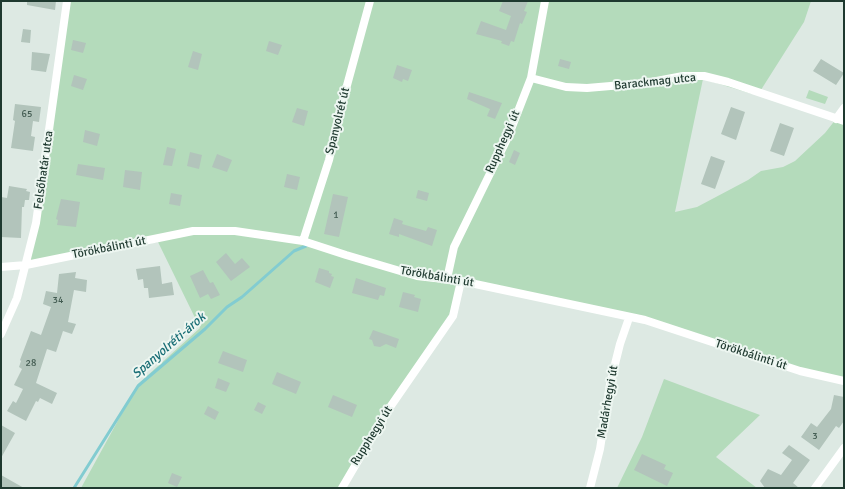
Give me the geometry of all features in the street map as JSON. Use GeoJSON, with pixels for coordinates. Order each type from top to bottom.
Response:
{"type":"FeatureCollection","features":[{"type":"Feature","properties":{"kind":"street","name":"Felsőhatár utca"},"geometry":{"type":"LineString","coordinates":[[1,334],[17,298],[36,223],[67,1]]}},
{"type":"Feature","properties":{"kind":"street","name":"Spanyolrét út"},"geometry":{"type":"LineString","coordinates":[[303,241],[329,160],[342,104],[370,1]]}},
{"type":"Feature","properties":{"kind":"street","name":"Rupphegyi út"},"geometry":{"type":"LineString","coordinates":[[447,279],[454,247],[508,137],[531,78],[545,1]]}},
{"type":"Feature","properties":{"kind":"street","name":"Barackmag utca"},"geometry":{"type":"LineString","coordinates":[[531,78],[566,87],[587,88],[646,83],[683,76],[704,76],[724,81],[840,120]]}},
{"type":"Feature","properties":{"kind":"street"},"geometry":{"type":"LineString","coordinates":[[840,120],[844,108]]}},
{"type":"Feature","properties":{"kind":"street","name":"Törökbálinti út"},"geometry":{"type":"LineString","coordinates":[[1,267],[26,265],[193,231],[235,231],[303,241],[416,276],[461,281],[644,320],[800,371],[844,381]]}},
{"type":"Feature","properties":{"kind":"street","name":"Rupphegyi út"},"geometry":{"type":"LineString","coordinates":[[342,488],[386,413],[453,316],[461,281]]}},
{"type":"Feature","properties":{"kind":"street","name":"Madárhegyi út"},"geometry":{"type":"LineString","coordinates":[[590,488],[600,449],[610,384],[620,344],[629,318]]}},
{"type":"Feature","properties":{"kind":"street"},"geometry":{"type":"LineString","coordinates":[[815,488],[844,448]]}},
{"type":"Feature","properties":{"kind":"green space"},"geometry":{"type":"Polygon","coordinates":[[[67,1],[811,1],[804,22],[759,93],[752,94],[703,79],[675,212],[697,207],[748,180],[761,171],[783,167],[795,161],[825,133],[836,119],[844,121],[844,381],[645,320],[461,281],[453,316],[342,488],[81,488],[138,384],[200,328],[158,242],[26,265],[67,1]]]}},
{"type":"Feature","properties":{"kind":"green space"},"geometry":{"type":"Polygon","coordinates":[[[809,90],[828,97],[825,104],[806,98],[809,90]]]}},
{"type":"Feature","properties":{"kind":"green space"},"geometry":{"type":"Polygon","coordinates":[[[664,379],[760,415],[716,457],[757,488],[617,488],[642,437],[664,379]]]}},
{"type":"Feature","properties":{"kind":"building"},"geometry":{"type":"Polygon","coordinates":[[[27,1],[56,1],[55,10],[27,5],[27,1]]]}},
{"type":"Feature","properties":{"kind":"building"},"geometry":{"type":"Polygon","coordinates":[[[503,1],[528,1],[524,11],[527,12],[522,24],[520,23],[514,42],[511,41],[509,46],[501,43],[502,41],[476,34],[481,21],[506,30],[511,16],[499,11],[503,1]]]}},
{"type":"Feature","properties":{"kind":"building"},"geometry":{"type":"Polygon","coordinates":[[[23,29],[31,30],[30,43],[21,42],[23,29]]]}},
{"type":"Feature","properties":{"kind":"building"},"geometry":{"type":"Polygon","coordinates":[[[73,40],[86,43],[83,53],[71,50],[73,40]]]}},
{"type":"Feature","properties":{"kind":"building"},"geometry":{"type":"Polygon","coordinates":[[[269,41],[282,45],[278,55],[266,51],[269,41]]]}},
{"type":"Feature","properties":{"kind":"building"},"geometry":{"type":"Polygon","coordinates":[[[193,51],[202,54],[198,70],[188,67],[193,51]]]}},
{"type":"Feature","properties":{"kind":"building"},"geometry":{"type":"Polygon","coordinates":[[[32,52],[50,54],[46,72],[31,70],[32,52]]]}},
{"type":"Feature","properties":{"kind":"building"},"geometry":{"type":"Polygon","coordinates":[[[560,59],[571,62],[569,69],[558,66],[560,59]]]}},
{"type":"Feature","properties":{"kind":"building"},"geometry":{"type":"Polygon","coordinates":[[[821,59],[844,73],[836,85],[813,71],[821,59]]]}},
{"type":"Feature","properties":{"kind":"building"},"geometry":{"type":"Polygon","coordinates":[[[397,65],[412,70],[408,81],[403,79],[402,82],[393,78],[397,65]]]}},
{"type":"Feature","properties":{"kind":"building"},"geometry":{"type":"Polygon","coordinates":[[[74,75],[87,79],[83,90],[71,86],[74,75]]]}},
{"type":"Feature","properties":{"kind":"building"},"geometry":{"type":"Polygon","coordinates":[[[469,92],[502,103],[495,119],[487,116],[490,109],[467,99],[469,92]]]}},
{"type":"Feature","properties":{"kind":"building"},"geometry":{"type":"Polygon","coordinates":[[[15,104],[41,107],[39,122],[33,121],[31,136],[35,137],[33,151],[11,148],[15,121],[13,120],[15,104]]]}},
{"type":"Feature","properties":{"kind":"building"},"geometry":{"type":"Polygon","coordinates":[[[731,107],[745,112],[736,140],[721,134],[731,107]]]}},
{"type":"Feature","properties":{"kind":"building"},"geometry":{"type":"Polygon","coordinates":[[[297,108],[308,111],[304,126],[292,122],[297,108]]]}},
{"type":"Feature","properties":{"kind":"building"},"geometry":{"type":"Polygon","coordinates":[[[780,123],[794,128],[784,156],[770,151],[780,123]]]}},
{"type":"Feature","properties":{"kind":"building"},"geometry":{"type":"Polygon","coordinates":[[[85,130],[100,134],[97,146],[83,142],[85,130]]]}},
{"type":"Feature","properties":{"kind":"building"},"geometry":{"type":"Polygon","coordinates":[[[167,147],[176,149],[172,166],[163,165],[167,147]]]}},
{"type":"Feature","properties":{"kind":"building"},"geometry":{"type":"Polygon","coordinates":[[[514,150],[520,153],[515,165],[509,162],[514,150]]]}},
{"type":"Feature","properties":{"kind":"building"},"geometry":{"type":"Polygon","coordinates":[[[190,152],[202,155],[199,169],[187,166],[190,152]]]}},
{"type":"Feature","properties":{"kind":"building"},"geometry":{"type":"Polygon","coordinates":[[[217,154],[232,160],[227,172],[212,167],[217,154]]]}},
{"type":"Feature","properties":{"kind":"building"},"geometry":{"type":"Polygon","coordinates":[[[711,156],[725,161],[715,189],[701,184],[711,156]]]}},
{"type":"Feature","properties":{"kind":"building"},"geometry":{"type":"Polygon","coordinates":[[[78,164],[105,168],[103,180],[76,175],[78,164]]]}},
{"type":"Feature","properties":{"kind":"building"},"geometry":{"type":"Polygon","coordinates":[[[125,170],[142,172],[140,190],[123,187],[125,170]]]}},
{"type":"Feature","properties":{"kind":"building"},"geometry":{"type":"Polygon","coordinates":[[[287,174],[300,177],[297,190],[284,187],[287,174]]]}},
{"type":"Feature","properties":{"kind":"building"},"geometry":{"type":"Polygon","coordinates":[[[9,186],[27,189],[26,191],[30,192],[29,200],[25,200],[24,207],[22,207],[21,238],[1,237],[1,197],[7,198],[9,186]]]}},
{"type":"Feature","properties":{"kind":"building"},"geometry":{"type":"Polygon","coordinates":[[[418,190],[429,193],[427,201],[416,198],[418,190]]]}},
{"type":"Feature","properties":{"kind":"building"},"geometry":{"type":"Polygon","coordinates":[[[171,193],[182,195],[180,206],[169,204],[171,193]]]}},
{"type":"Feature","properties":{"kind":"building"},"geometry":{"type":"Polygon","coordinates":[[[333,194],[348,197],[339,237],[324,234],[333,194]]]}},
{"type":"Feature","properties":{"kind":"building"},"geometry":{"type":"Polygon","coordinates":[[[61,199],[80,202],[76,227],[57,225],[58,220],[56,219],[61,199]]]}},
{"type":"Feature","properties":{"kind":"building"},"geometry":{"type":"Polygon","coordinates":[[[394,218],[403,221],[402,224],[426,231],[428,227],[437,230],[432,246],[399,234],[399,237],[389,234],[394,218]]]}},
{"type":"Feature","properties":{"kind":"building"},"geometry":{"type":"Polygon","coordinates":[[[226,253],[235,264],[242,258],[250,267],[231,281],[216,262],[226,253]]]}},
{"type":"Feature","properties":{"kind":"building"},"geometry":{"type":"Polygon","coordinates":[[[160,266],[162,284],[172,282],[174,295],[149,298],[148,288],[144,288],[143,279],[138,280],[136,269],[160,266]]]}},
{"type":"Feature","properties":{"kind":"building"},"geometry":{"type":"Polygon","coordinates":[[[319,268],[329,271],[329,273],[332,274],[331,276],[334,277],[330,288],[315,282],[319,268]]]}},
{"type":"Feature","properties":{"kind":"building"},"geometry":{"type":"Polygon","coordinates":[[[203,270],[210,283],[213,282],[220,295],[211,299],[208,294],[200,298],[190,276],[203,270]]]}},
{"type":"Feature","properties":{"kind":"building"},"geometry":{"type":"Polygon","coordinates":[[[76,272],[75,278],[87,280],[86,292],[74,290],[68,322],[76,324],[72,334],[63,331],[56,352],[47,349],[36,383],[57,393],[52,404],[40,398],[38,402],[36,401],[26,421],[7,411],[13,401],[16,403],[23,389],[14,385],[22,369],[19,367],[20,360],[31,331],[41,335],[51,307],[43,304],[46,291],[57,293],[59,274],[76,272]]]}},
{"type":"Feature","properties":{"kind":"building"},"geometry":{"type":"Polygon","coordinates":[[[356,278],[386,288],[384,296],[380,295],[378,300],[352,293],[356,278]]]}},
{"type":"Feature","properties":{"kind":"building"},"geometry":{"type":"Polygon","coordinates":[[[403,292],[415,295],[414,297],[421,299],[418,312],[399,307],[403,292]]]}},
{"type":"Feature","properties":{"kind":"building"},"geometry":{"type":"Polygon","coordinates":[[[373,330],[399,339],[396,348],[386,344],[380,347],[374,346],[372,340],[369,339],[373,330]]]}},
{"type":"Feature","properties":{"kind":"building"},"geometry":{"type":"Polygon","coordinates":[[[223,351],[247,360],[243,372],[218,363],[223,351]]]}},
{"type":"Feature","properties":{"kind":"building"},"geometry":{"type":"Polygon","coordinates":[[[277,372],[301,382],[296,394],[272,384],[277,372]]]}},
{"type":"Feature","properties":{"kind":"building"},"geometry":{"type":"Polygon","coordinates":[[[218,378],[230,383],[226,392],[215,388],[218,378]]]}},
{"type":"Feature","properties":{"kind":"building"},"geometry":{"type":"Polygon","coordinates":[[[333,395],[357,405],[352,417],[328,407],[333,395]]]}},
{"type":"Feature","properties":{"kind":"building"},"geometry":{"type":"Polygon","coordinates":[[[834,395],[844,397],[844,421],[839,428],[836,426],[819,450],[801,437],[811,423],[817,427],[831,409],[834,395]]]}},
{"type":"Feature","properties":{"kind":"building"},"geometry":{"type":"Polygon","coordinates":[[[258,402],[266,406],[262,414],[254,410],[258,402]]]}},
{"type":"Feature","properties":{"kind":"building"},"geometry":{"type":"Polygon","coordinates":[[[208,406],[219,412],[215,420],[204,414],[208,406]]]}},
{"type":"Feature","properties":{"kind":"building"},"geometry":{"type":"Polygon","coordinates":[[[1,425],[15,433],[1,458],[1,425]]]}},
{"type":"Feature","properties":{"kind":"building"},"geometry":{"type":"Polygon","coordinates":[[[789,445],[810,460],[793,483],[799,488],[765,488],[760,481],[768,469],[781,475],[792,460],[782,453],[789,445]]]}},
{"type":"Feature","properties":{"kind":"building"},"geometry":{"type":"Polygon","coordinates":[[[642,454],[666,465],[664,469],[673,473],[667,486],[634,470],[642,454]]]}},
{"type":"Feature","properties":{"kind":"building"},"geometry":{"type":"Polygon","coordinates":[[[172,473],[182,477],[177,487],[168,483],[172,473]]]}},
{"type":"Feature","properties":{"kind":"building"},"geometry":{"type":"Polygon","coordinates":[[[1,475],[24,488],[1,488],[1,475]]]}},
{"type":"Feature","properties":{"kind":"waterway","name":"Spanyolréti-árok"},"geometry":{"type":"LineString","coordinates":[[74,488],[138,386],[205,329],[227,307],[242,297],[294,251],[306,246]]}}]}
